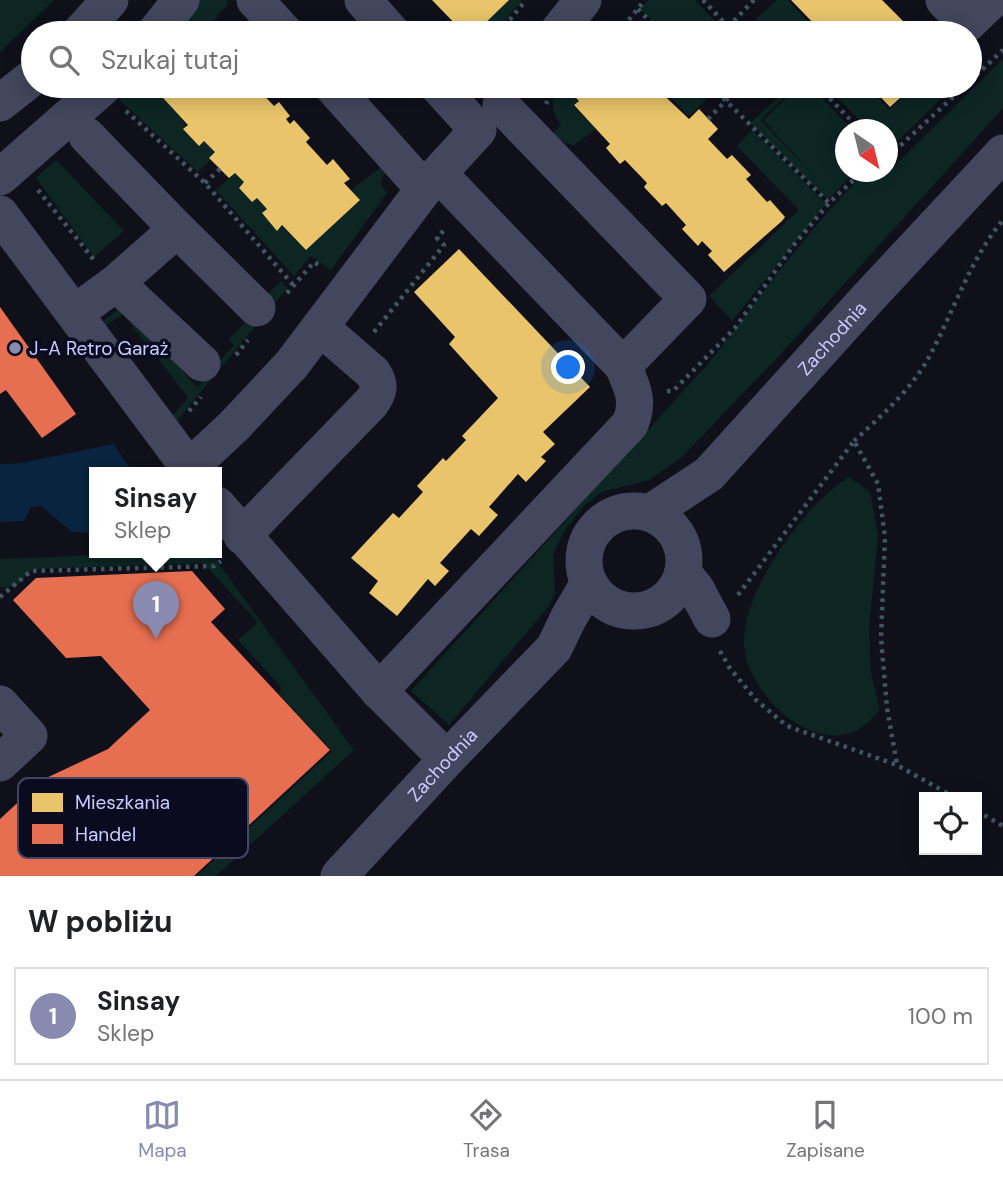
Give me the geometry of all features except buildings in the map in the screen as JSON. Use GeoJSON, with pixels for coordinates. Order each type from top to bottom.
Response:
{"type":"FeatureCollection","features":[{"type":"Feature","properties":{"kind":"street"},"geometry":{"type":"LineString","coordinates":[[91,21],[110,0]]}},
{"type":"Feature","properties":{"kind":"street"},"geometry":{"type":"LineString","coordinates":[[164,21],[181,0]]}},
{"type":"Feature","properties":{"kind":"street"},"geometry":{"type":"LineString","coordinates":[[255,0],[274,21]]}},
{"type":"Feature","properties":{"kind":"street"},"geometry":{"type":"LineString","coordinates":[[363,0],[381,21]]}},
{"type":"Feature","properties":{"kind":"street"},"geometry":{"type":"LineString","coordinates":[[566,21],[583,0]]}},
{"type":"Feature","properties":{"kind":"street"},"geometry":{"type":"LineString","coordinates":[[944,0],[964,21]]}},
{"type":"Feature","properties":{"kind":"street"},"geometry":{"type":"LineString","coordinates":[[970,21],[992,0]]}},
{"type":"Feature","properties":{"kind":"street"},"geometry":{"type":"LineString","coordinates":[[0,103],[21,86]]}},
{"type":"Feature","properties":{"kind":"street"},"geometry":{"type":"LineString","coordinates":[[17,181],[113,98]]}},
{"type":"Feature","properties":{"kind":"street"},"geometry":{"type":"LineString","coordinates":[[344,98],[431,181],[469,205],[623,366],[636,397],[635,413],[630,424],[379,691]]}},
{"type":"Feature","properties":{"kind":"street"},"geometry":{"type":"LineString","coordinates":[[473,98],[499,107],[688,299],[623,366]]}},
{"type":"Feature","properties":{"kind":"street"},"geometry":{"type":"LineString","coordinates":[[194,467],[282,374],[431,181],[499,107]]}},
{"type":"Feature","properties":{"kind":"street"},"geometry":{"type":"LineString","coordinates":[[87,136],[262,317]]}},
{"type":"Feature","properties":{"kind":"street","name":"Zachodnia"},"geometry":{"type":"LineString","coordinates":[[650,513],[709,474],[1003,153]]}},
{"type":"Feature","properties":{"kind":"street"},"geometry":{"type":"LineString","coordinates":[[0,214],[189,467]]}},
{"type":"Feature","properties":{"kind":"street"},"geometry":{"type":"LineString","coordinates":[[75,313],[116,283],[177,229]]}},
{"type":"Feature","properties":{"kind":"street"},"geometry":{"type":"LineString","coordinates":[[116,283],[213,371]]}},
{"type":"Feature","properties":{"kind":"street"},"geometry":{"type":"LineString","coordinates":[[244,538],[379,392],[378,380],[320,327]]}},
{"type":"Feature","properties":{"kind":"street"},"geometry":{"type":"LineString","coordinates":[[690,597],[698,506],[709,474]]}},
{"type":"Feature","properties":{"kind":"street"},"geometry":{"type":"LineString","coordinates":[[222,511],[379,691],[447,758]]}},
{"type":"Feature","properties":{"kind":"street"},"geometry":{"type":"LineString","coordinates":[[618,513],[650,513],[664,520],[675,531],[690,597],[646,610],[629,611],[613,607],[599,597],[589,583],[584,566],[585,550],[592,534],[603,521],[618,513]]}},
{"type":"Feature","properties":{"kind":"street","name":"Zachodnia"},"geometry":{"type":"LineString","coordinates":[[339,876],[447,758],[554,648],[589,583]]}},
{"type":"Feature","properties":{"kind":"street"},"geometry":{"type":"LineString","coordinates":[[554,648],[589,631],[620,608]]}},
{"type":"Feature","properties":{"kind":"street"},"geometry":{"type":"LineString","coordinates":[[0,704],[29,736],[0,763]]}},
{"type":"Feature","properties":{"kind":"path"},"geometry":{"type":"LineString","coordinates":[[509,21],[526,0]]}},
{"type":"Feature","properties":{"kind":"path"},"geometry":{"type":"LineString","coordinates":[[628,21],[645,0]]}},
{"type":"Feature","properties":{"kind":"path"},"geometry":{"type":"LineString","coordinates":[[703,0],[722,21]]}},
{"type":"Feature","properties":{"kind":"path"},"geometry":{"type":"LineString","coordinates":[[734,21],[754,0]]}},
{"type":"Feature","properties":{"kind":"path"},"geometry":{"type":"LineString","coordinates":[[638,9],[650,21]]}},
{"type":"Feature","properties":{"kind":"path"},"geometry":{"type":"LineString","coordinates":[[982,70],[1003,50]]}},
{"type":"Feature","properties":{"kind":"path"},"geometry":{"type":"LineString","coordinates":[[115,98],[205,183],[294,286]]}},
{"type":"Feature","properties":{"kind":"path"},"geometry":{"type":"LineString","coordinates":[[829,98],[850,119]]}},
{"type":"Feature","properties":{"kind":"path"},"geometry":{"type":"LineString","coordinates":[[898,147],[952,98]]}},
{"type":"Feature","properties":{"kind":"path"},"geometry":{"type":"LineString","coordinates":[[708,120],[725,100],[829,203]]}},
{"type":"Feature","properties":{"kind":"path"},"geometry":{"type":"LineString","coordinates":[[205,183],[220,169]]}},
{"type":"Feature","properties":{"kind":"path"},"geometry":{"type":"LineString","coordinates":[[17,181],[116,283]]}},
{"type":"Feature","properties":{"kind":"path"},"geometry":{"type":"LineString","coordinates":[[673,391],[735,328],[793,246],[829,203],[852,182]]}},
{"type":"Feature","properties":{"kind":"path"},"geometry":{"type":"LineString","coordinates":[[355,357],[444,244],[437,238],[469,205]]}},
{"type":"Feature","properties":{"kind":"path"},"geometry":{"type":"LineString","coordinates":[[690,597],[722,616],[854,441],[912,383],[928,357],[964,280],[988,237],[1003,220]]}},
{"type":"Feature","properties":{"kind":"path"},"geometry":{"type":"LineString","coordinates":[[165,437],[213,371],[314,262],[324,269]]}},
{"type":"Feature","properties":{"kind":"path"},"geometry":{"type":"LineString","coordinates":[[854,441],[878,485],[886,537],[881,638],[887,708],[897,765]]}},
{"type":"Feature","properties":{"kind":"path"},"geometry":{"type":"LineString","coordinates":[[0,597],[31,570],[215,566],[244,538]]}},
{"type":"Feature","properties":{"kind":"path"},"geometry":{"type":"LineString","coordinates":[[690,597],[729,667],[756,700],[786,726],[897,765],[945,792]]}},
{"type":"Feature","properties":{"kind":"path"},"geometry":{"type":"LineString","coordinates":[[982,814],[1003,826]]}},
{"type":"Feature","properties":{"kind":"green space"},"geometry":{"type":"Polygon","coordinates":[[[0,0],[54,0],[32,21],[21,21],[21,32],[0,52],[0,0]]]}},
{"type":"Feature","properties":{"kind":"green space"},"geometry":{"type":"Polygon","coordinates":[[[189,0],[227,0],[228,4],[213,21],[174,21],[189,0]]]}},
{"type":"Feature","properties":{"kind":"green space"},"geometry":{"type":"Polygon","coordinates":[[[509,0],[522,0],[505,21],[486,21],[509,0]]]}},
{"type":"Feature","properties":{"kind":"green space"},"geometry":{"type":"Polygon","coordinates":[[[648,0],[695,0],[715,21],[652,21],[640,9],[648,0]]]}},
{"type":"Feature","properties":{"kind":"green space"},"geometry":{"type":"Polygon","coordinates":[[[777,0],[788,0],[808,21],[754,21],[777,0]]]}},
{"type":"Feature","properties":{"kind":"green space"},"geometry":{"type":"Polygon","coordinates":[[[1003,59],[1003,108],[779,356],[681,458],[649,480],[601,492],[583,507],[563,533],[553,556],[555,594],[548,607],[449,725],[411,691],[706,366],[786,262],[839,199],[856,182],[898,182],[898,162],[963,98],[982,98],[982,80],[1003,59]]]}},
{"type":"Feature","properties":{"kind":"green space"},"geometry":{"type":"Polygon","coordinates":[[[117,98],[163,98],[186,124],[183,129],[198,146],[204,141],[215,151],[198,172],[117,98]]]}},
{"type":"Feature","properties":{"kind":"green space"},"geometry":{"type":"Polygon","coordinates":[[[555,98],[575,98],[578,101],[573,106],[596,129],[574,145],[565,143],[552,134],[561,125],[553,106],[555,98]]]}},
{"type":"Feature","properties":{"kind":"green space"},"geometry":{"type":"Polygon","coordinates":[[[671,98],[707,99],[689,116],[671,98]]]}},
{"type":"Feature","properties":{"kind":"green space"},"geometry":{"type":"Polygon","coordinates":[[[778,98],[784,98],[760,120],[817,179],[763,120],[786,98],[822,98],[842,119],[835,119],[835,182],[845,182],[828,200],[750,123],[778,98]]]}},
{"type":"Feature","properties":{"kind":"green space"},"geometry":{"type":"Polygon","coordinates":[[[838,98],[878,98],[890,110],[902,98],[942,98],[898,140],[898,119],[858,119],[838,98]]]}},
{"type":"Feature","properties":{"kind":"green space"},"geometry":{"type":"Polygon","coordinates":[[[752,130],[826,204],[732,321],[709,296],[799,210],[737,146],[752,130]]]}},
{"type":"Feature","properties":{"kind":"green space"},"geometry":{"type":"Polygon","coordinates":[[[56,160],[124,231],[94,257],[36,178],[56,160]]]}},
{"type":"Feature","properties":{"kind":"green space"},"geometry":{"type":"Polygon","coordinates":[[[380,168],[385,174],[381,184],[387,193],[331,270],[311,256],[294,276],[216,190],[235,173],[244,182],[238,189],[252,202],[257,198],[267,208],[262,214],[277,230],[282,226],[306,250],[360,200],[351,190],[380,168]]]}},
{"type":"Feature","properties":{"kind":"green space"},"geometry":{"type":"Polygon","coordinates":[[[281,281],[287,288],[175,423],[171,418],[188,397],[123,314],[105,326],[102,322],[123,306],[197,387],[234,345],[229,339],[245,322],[249,326],[269,304],[265,297],[281,281]]]}},
{"type":"Feature","properties":{"kind":"green space"},"geometry":{"type":"Polygon","coordinates":[[[849,477],[870,492],[878,534],[869,629],[871,673],[880,710],[856,731],[837,736],[800,726],[783,713],[756,681],[747,662],[744,644],[746,623],[753,600],[779,551],[814,507],[849,477]]]}},
{"type":"Feature","properties":{"kind":"green space"},"geometry":{"type":"Polygon","coordinates":[[[89,555],[89,558],[215,558],[354,750],[248,847],[248,829],[332,751],[278,693],[282,688],[238,640],[258,622],[203,563],[33,569],[16,587],[0,587],[0,559],[89,555]]]}},
{"type":"Feature","properties":{"kind":"green space"},"geometry":{"type":"Polygon","coordinates":[[[216,858],[236,858],[216,876],[197,876],[216,858]]]}},
{"type":"Feature","properties":{"kind":"water"},"geometry":{"type":"Polygon","coordinates":[[[113,444],[130,467],[89,467],[89,533],[72,532],[41,506],[31,507],[24,521],[0,522],[0,464],[22,463],[113,444]]]}},
{"type":"Feature","properties":{"kind":"place","name":"J-A Retro Garaż"},"geometry":{"type":"Point","coordinates":[15,348]}},
{"type":"Feature","properties":{"kind":"place","name":"Sinsay"},"geometry":{"type":"Point","coordinates":[156,639]}}]}
